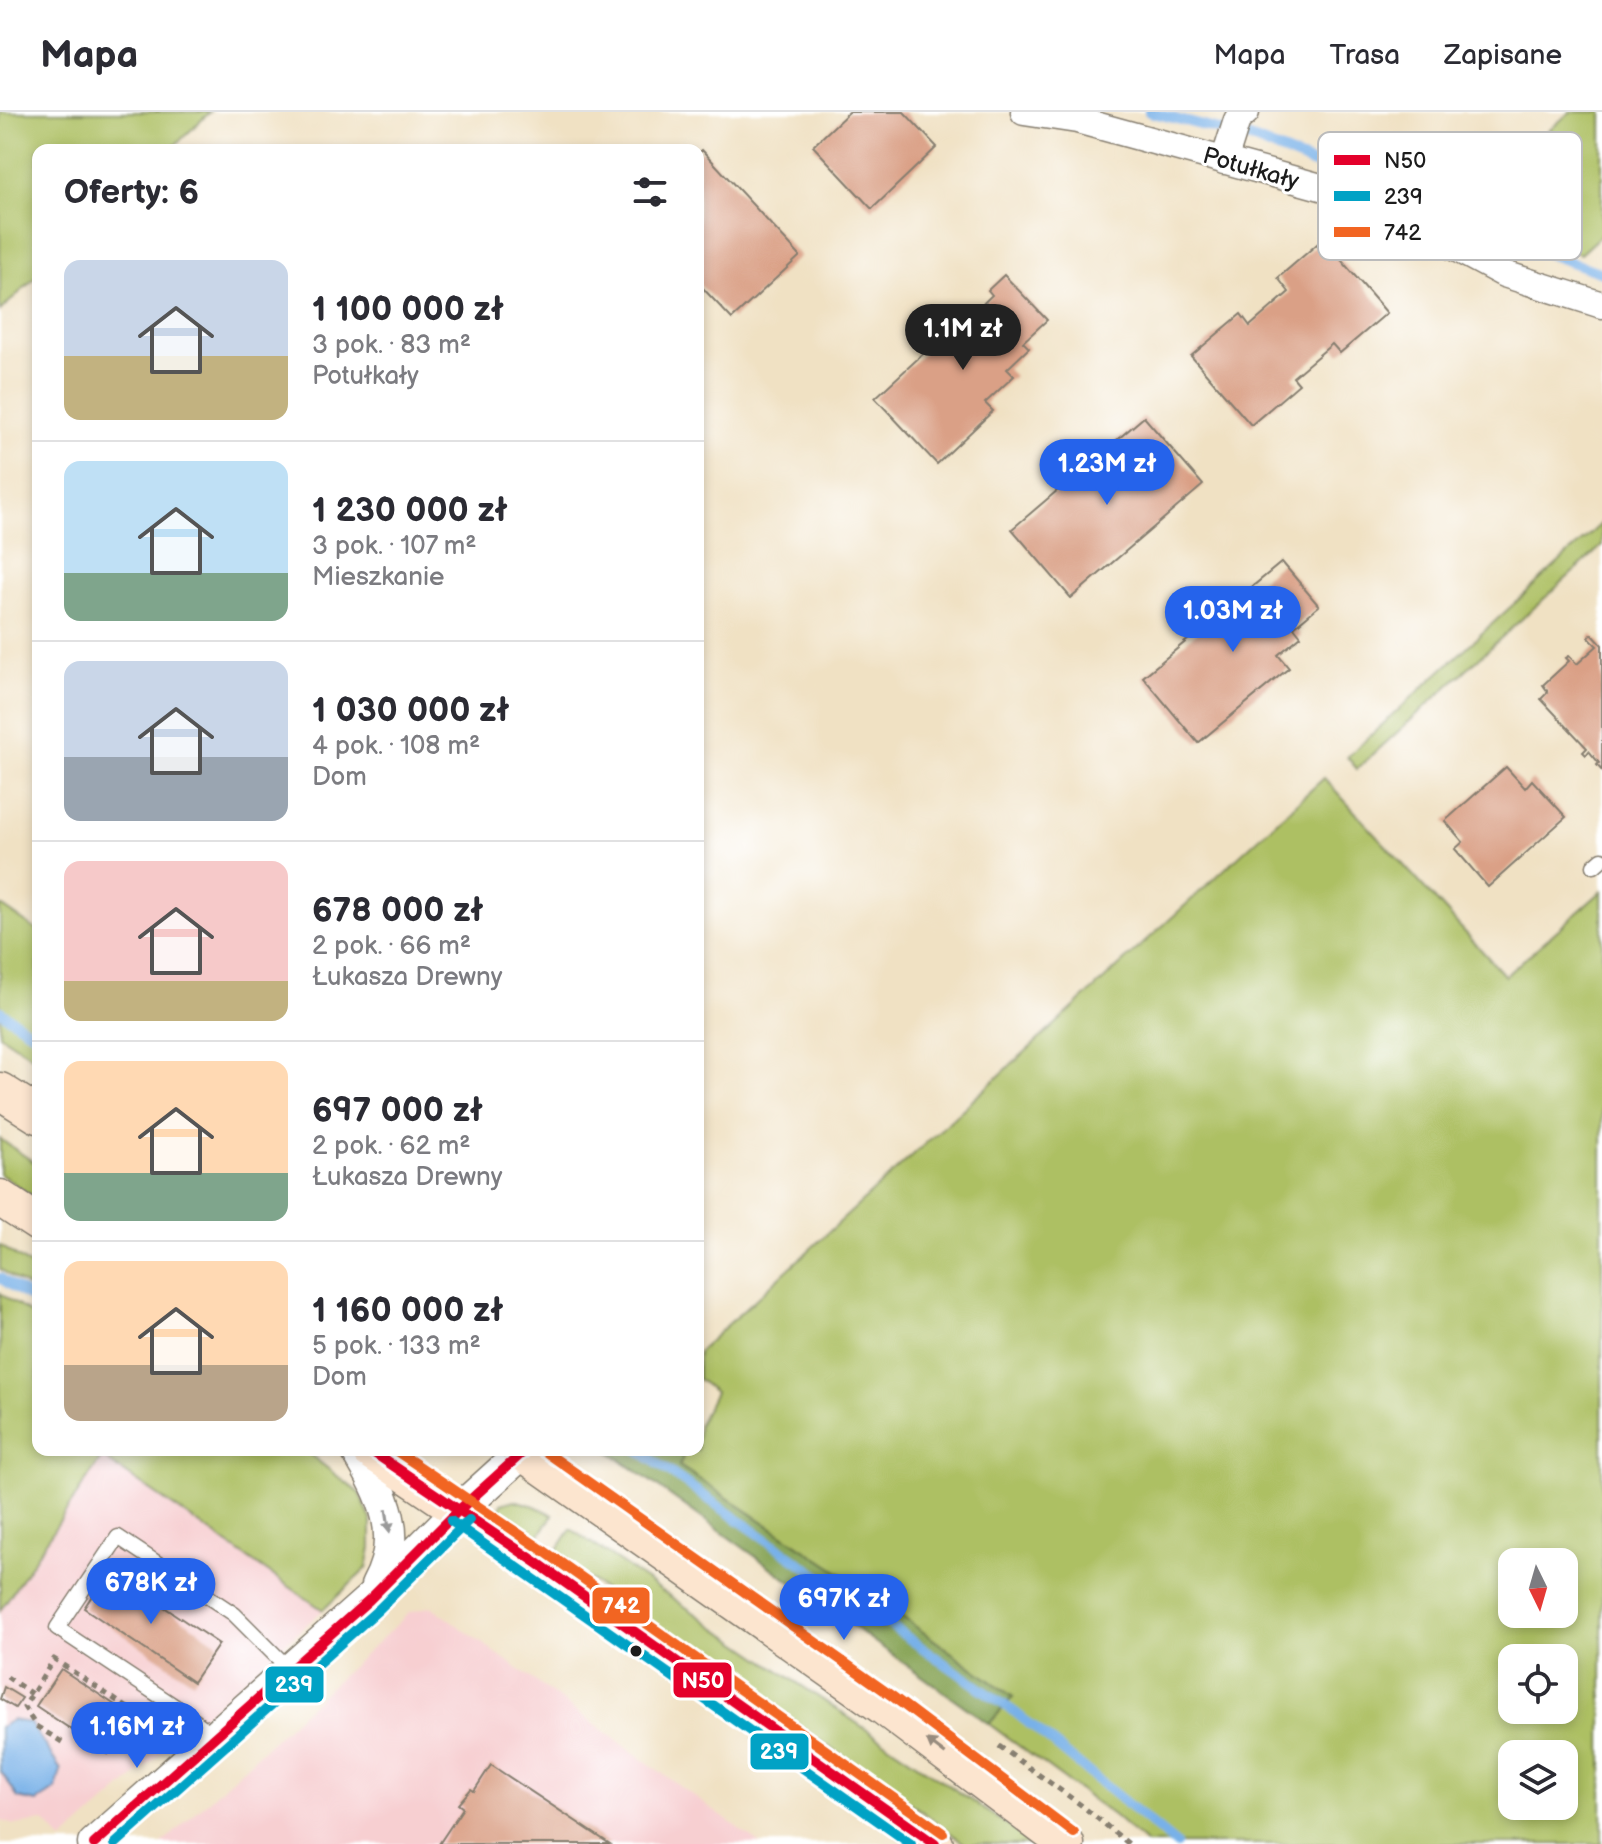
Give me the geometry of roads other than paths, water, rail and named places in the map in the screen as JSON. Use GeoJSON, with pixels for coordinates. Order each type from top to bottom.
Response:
{"type":"FeatureCollection","features":[{"type":"Feature","properties":{"kind":"main road"},"geometry":{"type":"LineString","coordinates":[[0,1091],[32,1111]]}},
{"type":"Feature","properties":{"kind":"main road"},"geometry":{"type":"LineString","coordinates":[[0,1198],[32,1219]]}},
{"type":"Feature","properties":{"kind":"main road"},"geometry":{"type":"LineString","coordinates":[[379,1456],[935,1844]]}},
{"type":"Feature","properties":{"kind":"main road"},"geometry":{"type":"LineString","coordinates":[[528,1456],[884,1707],[1066,1844]]}},
{"type":"Feature","properties":{"kind":"street","name":"Potułkały"},"geometry":{"type":"LineString","coordinates":[[1024,112],[1077,120],[1226,155],[1318,186]]}},
{"type":"Feature","properties":{"kind":"street"},"geometry":{"type":"LineString","coordinates":[[1226,155],[1241,116]]}},
{"type":"Feature","properties":{"kind":"street","name":"Potułkały"},"geometry":{"type":"LineString","coordinates":[[1479,260],[1504,274],[1602,305]]}},
{"type":"Feature","properties":{"kind":"street"},"geometry":{"type":"LineString","coordinates":[[361,1456],[381,1491],[389,1519],[391,1547],[384,1574],[369,1600]]}},
{"type":"Feature","properties":{"kind":"street"},"geometry":{"type":"LineString","coordinates":[[94,1844],[369,1600],[516,1456]]}},
{"type":"Feature","properties":{"kind":"lane"},"geometry":{"type":"LineString","coordinates":[[216,1737],[57,1628],[118,1537],[234,1614],[290,1670]]}},
{"type":"Feature","properties":{"kind":"water"},"geometry":{"type":"Polygon","coordinates":[[[12,1720],[30,1723],[61,1770],[56,1789],[37,1802],[18,1798],[0,1770],[0,1727],[12,1720]]]}},
{"type":"Feature","properties":{"kind":"waterway"},"geometry":{"type":"LineString","coordinates":[[1149,112],[1247,137],[1318,166]]}},
{"type":"Feature","properties":{"kind":"waterway"},"geometry":{"type":"LineString","coordinates":[[1565,260],[1602,273]]}},
{"type":"Feature","properties":{"kind":"waterway"},"geometry":{"type":"LineString","coordinates":[[0,1011],[32,1033]]}},
{"type":"Feature","properties":{"kind":"waterway"},"geometry":{"type":"LineString","coordinates":[[0,1278],[32,1299]]}},
{"type":"Feature","properties":{"kind":"waterway"},"geometry":{"type":"LineString","coordinates":[[647,1456],[1016,1713],[1176,1844]]}}]}
